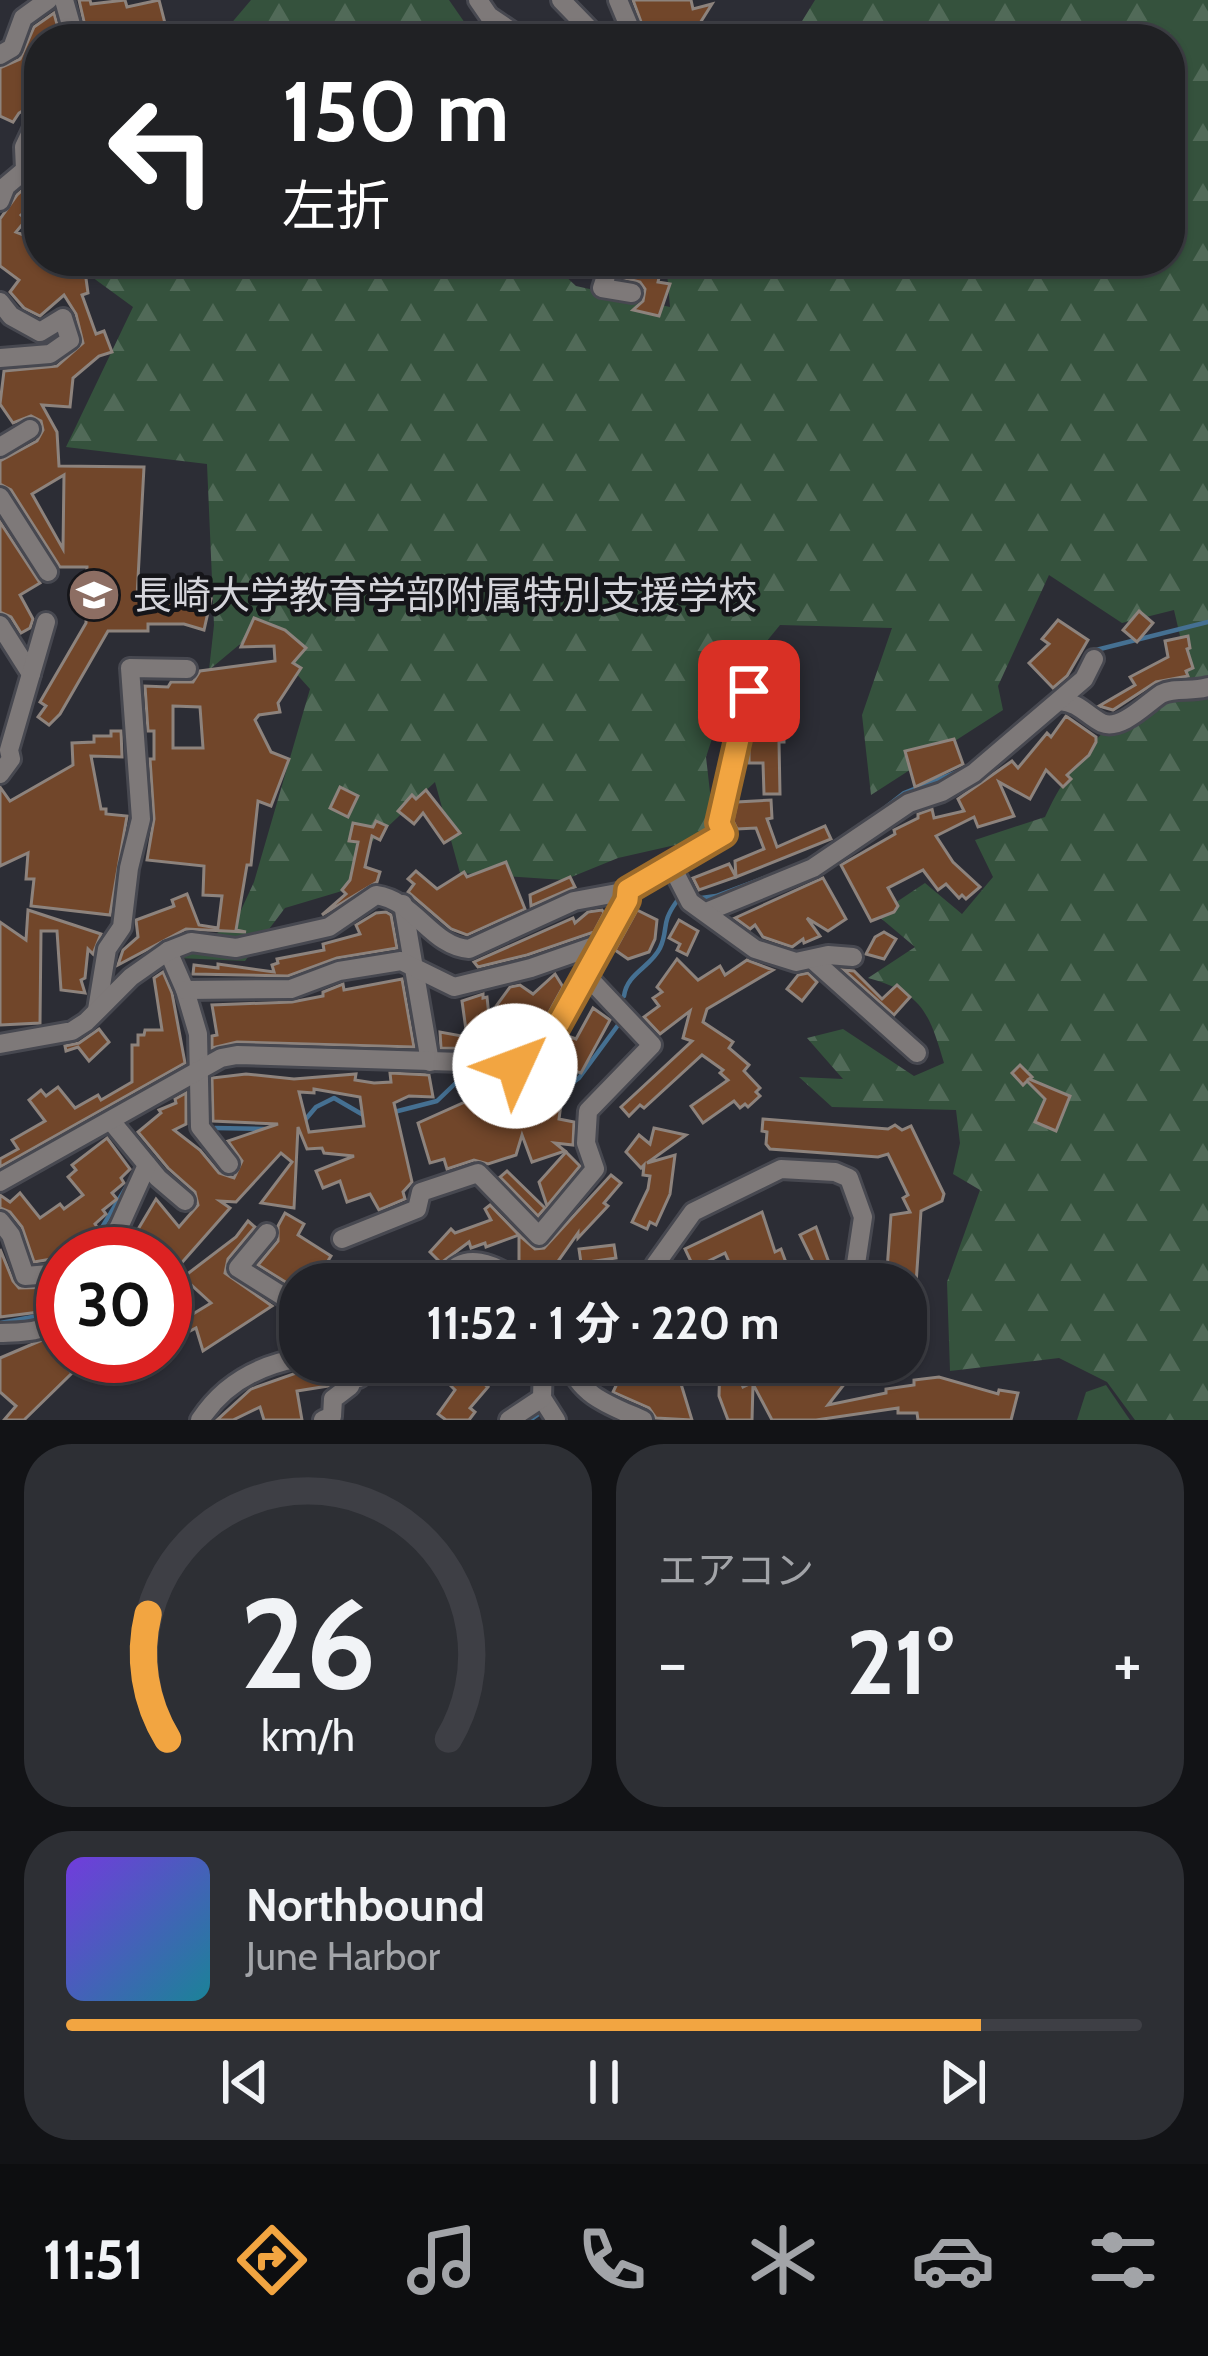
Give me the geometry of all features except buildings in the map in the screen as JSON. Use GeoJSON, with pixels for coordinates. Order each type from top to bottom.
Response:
{"type":"FeatureCollection","features":[{"type":"Feature","properties":{"kind":"street"},"geometry":{"type":"LineString","coordinates":[[0,55],[12,48],[22,17],[48,0]]}},
{"type":"Feature","properties":{"kind":"street"},"geometry":{"type":"LineString","coordinates":[[478,0],[501,24]]}},
{"type":"Feature","properties":{"kind":"street"},"geometry":{"type":"LineString","coordinates":[[560,0],[584,24]]}},
{"type":"Feature","properties":{"kind":"street"},"geometry":{"type":"LineString","coordinates":[[0,201],[6,186],[24,171]]}},
{"type":"Feature","properties":{"kind":"street"},"geometry":{"type":"LineString","coordinates":[[606,276],[602,288],[632,293]]}},
{"type":"Feature","properties":{"kind":"street"},"geometry":{"type":"LineString","coordinates":[[0,302],[11,316],[40,332],[63,317],[70,340],[50,354],[0,358]]}},
{"type":"Feature","properties":{"kind":"street"},"geometry":{"type":"LineString","coordinates":[[0,447],[30,429]]}},
{"type":"Feature","properties":{"kind":"street"},"geometry":{"type":"LineString","coordinates":[[0,497],[48,572]]}},
{"type":"Feature","properties":{"kind":"street"},"geometry":{"type":"LineString","coordinates":[[0,774],[11,760],[9,750],[46,622]]}},
{"type":"Feature","properties":{"kind":"street"},"geometry":{"type":"LineString","coordinates":[[0,625],[31,674]]}},
{"type":"Feature","properties":{"kind":"street"},"geometry":{"type":"LineString","coordinates":[[706,912],[813,868],[909,803],[942,792],[974,773],[1084,679],[1094,659]]}},
{"type":"Feature","properties":{"kind":"street"},"geometry":{"type":"LineString","coordinates":[[98,1010],[107,949],[122,926],[141,819],[130,668],[187,669]]}},
{"type":"Feature","properties":{"kind":"street"},"geometry":{"type":"LineString","coordinates":[[0,1044],[72,1031],[130,977],[168,951],[191,942],[236,949],[329,927],[376,895],[403,904],[445,943],[469,949],[574,901],[628,890],[724,834],[719,823],[744,703],[762,676]]}},
{"type":"Feature","properties":{"kind":"street"},"geometry":{"type":"LineString","coordinates":[[1060,700],[1083,706],[1103,723],[1112,724],[1166,691],[1208,688]]}},
{"type":"Feature","properties":{"kind":"street"},"geometry":{"type":"LineString","coordinates":[[671,866],[690,902],[755,949],[780,959],[853,957]]}},
{"type":"Feature","properties":{"kind":"street"},"geometry":{"type":"LineString","coordinates":[[0,1182],[221,1058],[530,1064],[539,1059],[627,900],[628,890]]}},
{"type":"Feature","properties":{"kind":"street"},"geometry":{"type":"LineString","coordinates":[[403,904],[430,1062]]}},
{"type":"Feature","properties":{"kind":"street"},"geometry":{"type":"LineString","coordinates":[[185,990],[290,988],[340,971],[401,962],[454,987],[600,944]]}},
{"type":"Feature","properties":{"kind":"street"},"geometry":{"type":"LineString","coordinates":[[168,951],[198,1034],[200,1126],[229,1164]]}},
{"type":"Feature","properties":{"kind":"street"},"geometry":{"type":"LineString","coordinates":[[813,960],[917,1053]]}},
{"type":"Feature","properties":{"kind":"street"},"geometry":{"type":"LineString","coordinates":[[342,1239],[417,1209],[421,1192],[478,1173],[539,1236],[595,1169],[586,1143],[588,1111],[652,1045],[586,975]]}},
{"type":"Feature","properties":{"kind":"street"},"geometry":{"type":"LineString","coordinates":[[111,1120],[147,1165],[185,1201]]}},
{"type":"Feature","properties":{"kind":"street"},"geometry":{"type":"LineString","coordinates":[[119,1227],[147,1165]]}},
{"type":"Feature","properties":{"kind":"street"},"geometry":{"type":"LineString","coordinates":[[656,1263],[693,1212],[782,1169],[836,1172],[849,1178],[863,1217],[856,1263]]}},
{"type":"Feature","properties":{"kind":"street"},"geometry":{"type":"LineString","coordinates":[[0,1221],[11,1235],[25,1276],[36,1275]]}},
{"type":"Feature","properties":{"kind":"street"},"geometry":{"type":"LineString","coordinates":[[267,1233],[238,1268],[279,1294]]}},
{"type":"Feature","properties":{"kind":"street"},"geometry":{"type":"LineString","coordinates":[[0,1334],[36,1331]]}},
{"type":"Feature","properties":{"kind":"street"},"geometry":{"type":"LineString","coordinates":[[200,1420],[216,1396],[279,1362]]}},
{"type":"Feature","properties":{"kind":"street"},"geometry":{"type":"LineString","coordinates":[[323,1420],[332,1416],[333,1400],[351,1383]]}},
{"type":"Feature","properties":{"kind":"street"},"geometry":{"type":"LineString","coordinates":[[542,1383],[542,1398],[556,1420]]}},
{"type":"Feature","properties":{"kind":"street"},"geometry":{"type":"LineString","coordinates":[[578,1383],[599,1400],[643,1420]]}},
{"type":"Feature","properties":{"kind":"street"},"geometry":{"type":"LineString","coordinates":[[508,1420],[542,1398]]}},
{"type":"Feature","properties":{"kind":"green space"},"geometry":{"type":"Polygon","coordinates":[[[251,0],[449,0],[466,24],[231,24],[251,0]]]}},
{"type":"Feature","properties":{"kind":"green space"},"geometry":{"type":"Polygon","coordinates":[[[815,0],[1208,0],[1208,1420],[1135,1420],[1107,1382],[1059,1358],[950,1371],[947,1282],[980,1190],[953,1174],[960,1143],[956,1110],[832,1107],[799,1077],[843,1079],[807,1038],[843,1029],[914,1076],[944,1063],[921,1007],[901,990],[868,978],[915,947],[877,915],[925,883],[962,914],[993,877],[975,840],[1045,817],[1088,748],[1186,662],[1174,610],[1122,623],[1049,575],[998,686],[1003,710],[871,795],[862,715],[892,628],[780,625],[729,687],[706,757],[715,836],[618,858],[564,880],[460,873],[435,782],[359,854],[352,888],[285,908],[245,961],[178,958],[236,921],[254,882],[310,689],[257,630],[209,670],[214,625],[207,464],[66,447],[133,307],[91,276],[565,276],[576,286],[670,307],[667,276],[1185,276],[1185,24],[800,24],[815,0]]]}},
{"type":"Feature","properties":{"kind":"green space"},"geometry":{"type":"Polygon","coordinates":[[[1106,1385],[1130,1420],[1077,1420],[1086,1392],[1106,1385]]]}},
{"type":"Feature","properties":{"kind":"waterway"},"geometry":{"type":"LineString","coordinates":[[1092,651],[1208,622]]}},
{"type":"Feature","properties":{"kind":"waterway"},"geometry":{"type":"LineString","coordinates":[[867,822],[904,793],[967,768]]}},
{"type":"Feature","properties":{"kind":"waterway"},"geometry":{"type":"LineString","coordinates":[[694,899],[716,896],[786,870]]}},
{"type":"Feature","properties":{"kind":"waterway"},"geometry":{"type":"LineString","coordinates":[[624,996],[630,981],[656,955],[668,915],[683,900]]}},
{"type":"Feature","properties":{"kind":"waterway"},"geometry":{"type":"LineString","coordinates":[[559,1093],[579,1078],[621,1021]]}},
{"type":"Feature","properties":{"kind":"waterway"},"geometry":{"type":"LineString","coordinates":[[394,1112],[437,1101],[462,1077],[483,1074],[543,1092]]}},
{"type":"Feature","properties":{"kind":"waterway"},"geometry":{"type":"LineString","coordinates":[[305,1120],[316,1107],[334,1098],[365,1116]]}},
{"type":"Feature","properties":{"kind":"waterway"},"geometry":{"type":"LineString","coordinates":[[215,1128],[265,1129]]}},
{"type":"Feature","properties":{"kind":"waterway"},"geometry":{"type":"LineString","coordinates":[[102,1227],[130,1181]]}},
{"type":"Feature","properties":{"kind":"waterway"},"geometry":{"type":"LineString","coordinates":[[0,1323],[36,1316]]}},
{"type":"Feature","properties":{"kind":"waterway"},"geometry":{"type":"LineString","coordinates":[[530,1420],[540,1413]]}},
{"type":"Feature","properties":{"kind":"place","name":"長崎大学教育学部附属特別支援学校"},"geometry":{"type":"Point","coordinates":[94,595]}},
{"type":"Feature","properties":{"kind":"route"},"geometry":{"type":"LineString","coordinates":[[515,1066],[539,1059],[627,900],[628,890],[724,834],[719,823],[749,691]]}}]}
